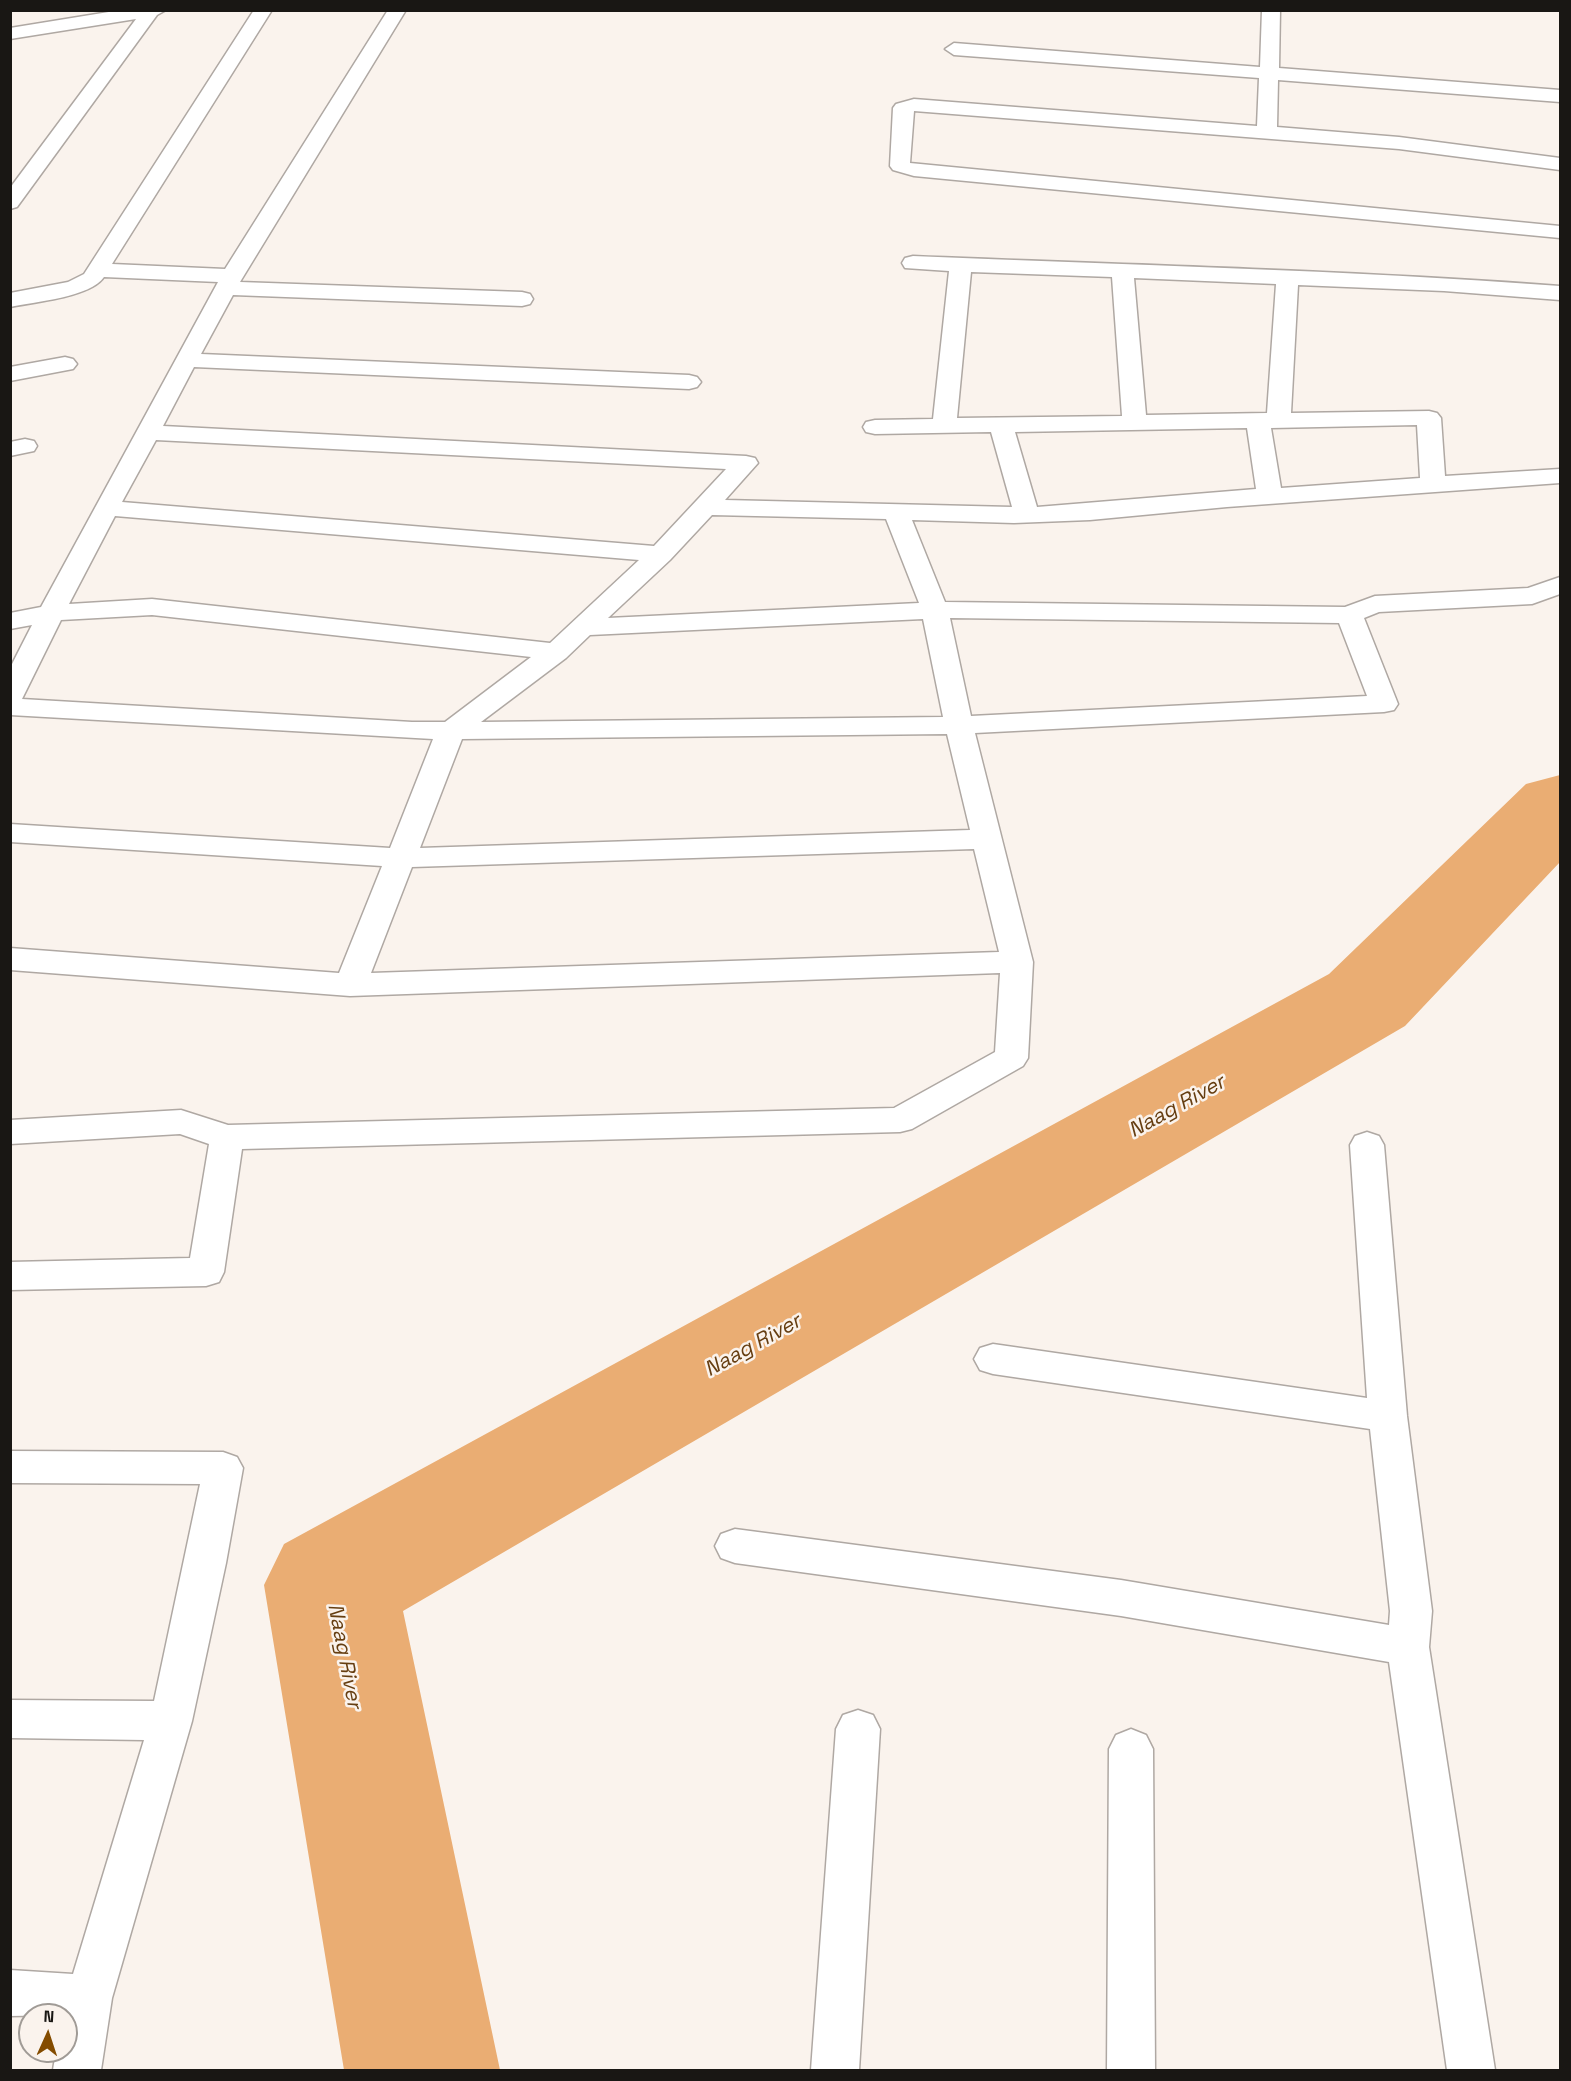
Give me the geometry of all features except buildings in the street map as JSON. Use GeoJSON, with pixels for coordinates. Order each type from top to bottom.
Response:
{"type":"FeatureCollection","features":[{"type":"Feature","properties":{"kind":"street"},"geometry":{"type":"LineString","coordinates":[[10,300],[74,287],[92,279],[263,10]]}},
{"type":"Feature","properties":{"kind":"street"},"geometry":{"type":"LineString","coordinates":[[10,696],[106,508],[229,282],[397,10]]}},
{"type":"Feature","properties":{"kind":"street"},"geometry":{"type":"LineString","coordinates":[[1267,133],[1271,10]]}},
{"type":"Feature","properties":{"kind":"street"},"geometry":{"type":"LineString","coordinates":[[10,34],[154,11]]}},
{"type":"Feature","properties":{"kind":"street"},"geometry":{"type":"LineString","coordinates":[[10,203],[154,11]]}},
{"type":"Feature","properties":{"kind":"street"},"geometry":{"type":"LineString","coordinates":[[954,49],[1560,96]]}},
{"type":"Feature","properties":{"kind":"street"},"geometry":{"type":"LineString","coordinates":[[1560,164],[1399,143],[914,105],[903,108],[900,166],[914,170],[1560,232]]}},
{"type":"Feature","properties":{"kind":"street"},"geometry":{"type":"LineString","coordinates":[[913,263],[1444,284],[1560,292]]}},
{"type":"Feature","properties":{"kind":"street"},"geometry":{"type":"LineString","coordinates":[[945,426],[961,265]]}},
{"type":"Feature","properties":{"kind":"street"},"geometry":{"type":"LineString","coordinates":[[99,270],[229,282],[522,299]]}},
{"type":"Feature","properties":{"kind":"street"},"geometry":{"type":"LineString","coordinates":[[1122,271],[1135,423]]}},
{"type":"Feature","properties":{"kind":"street"},"geometry":{"type":"LineString","coordinates":[[1270,496],[1268,421],[1287,277]]}},
{"type":"Feature","properties":{"kind":"street"},"geometry":{"type":"LineString","coordinates":[[187,360],[689,382]]}},
{"type":"Feature","properties":{"kind":"street"},"geometry":{"type":"LineString","coordinates":[[10,374],[65,364]]}},
{"type":"Feature","properties":{"kind":"street"},"geometry":{"type":"LineString","coordinates":[[875,427],[1429,418],[1433,485]]}},
{"type":"Feature","properties":{"kind":"street"},"geometry":{"type":"LineString","coordinates":[[1001,425],[1026,514]]}},
{"type":"Feature","properties":{"kind":"street"},"geometry":{"type":"LineString","coordinates":[[148,432],[746,463],[661,554],[555,652],[451,731],[350,985]]}},
{"type":"Feature","properties":{"kind":"street"},"geometry":{"type":"LineString","coordinates":[[705,507],[1026,514],[1090,512],[1270,496],[1560,476]]}},
{"type":"Feature","properties":{"kind":"street"},"geometry":{"type":"LineString","coordinates":[[106,508],[661,554]]}},
{"type":"Feature","properties":{"kind":"street"},"geometry":{"type":"LineString","coordinates":[[10,1132],[181,1122],[227,1137],[900,1120],[1011,1058],[1017,962],[959,725],[935,610],[895,510]]}},
{"type":"Feature","properties":{"kind":"street"},"geometry":{"type":"LineString","coordinates":[[582,627],[935,610],[1349,615],[1375,604],[1532,596],[1560,585]]}},
{"type":"Feature","properties":{"kind":"street"},"geometry":{"type":"LineString","coordinates":[[10,621],[51,613],[152,607],[555,652]]}},
{"type":"Feature","properties":{"kind":"street"},"geometry":{"type":"LineString","coordinates":[[10,707],[400,731],[451,731],[959,725],[1384,704],[1349,615]]}},
{"type":"Feature","properties":{"kind":"street"},"geometry":{"type":"LineString","coordinates":[[10,833],[400,858],[987,839]]}},
{"type":"Feature","properties":{"kind":"street"},"geometry":{"type":"LineString","coordinates":[[10,959],[350,985],[1017,962]]}},
{"type":"Feature","properties":{"kind":"street"},"geometry":{"type":"LineString","coordinates":[[10,1276],[206,1272],[227,1137]]}},
{"type":"Feature","properties":{"kind":"street"},"geometry":{"type":"LineString","coordinates":[[1367,1145],[1388,1416],[1411,1611],[1408,1647],[1471,2070]]}},
{"type":"Feature","properties":{"kind":"street"},"geometry":{"type":"LineString","coordinates":[[993,1359],[1388,1416]]}},
{"type":"Feature","properties":{"kind":"street"},"geometry":{"type":"LineString","coordinates":[[10,1467],[223,1468],[206,1563],[171,1721],[89,1998],[77,2070]]}},
{"type":"Feature","properties":{"kind":"street"},"geometry":{"type":"LineString","coordinates":[[735,1546],[1121,1598],[1408,1647]]}},
{"type":"Feature","properties":{"kind":"street"},"geometry":{"type":"LineString","coordinates":[[10,1719],[171,1721]]}},
{"type":"Feature","properties":{"kind":"street"},"geometry":{"type":"LineString","coordinates":[[835,2070],[858,1729]]}},
{"type":"Feature","properties":{"kind":"street"},"geometry":{"type":"LineString","coordinates":[[1131,1749],[1131,2070]]}},
{"type":"Feature","properties":{"kind":"street"},"geometry":{"type":"LineString","coordinates":[[10,1993],[89,1998]]}},
{"type":"Feature","properties":{"kind":"waterway","name":"Naag River"},"geometry":{"type":"LineString","coordinates":[[422,2070],[331,1585],[1367,1000],[1560,805]]}}]}
